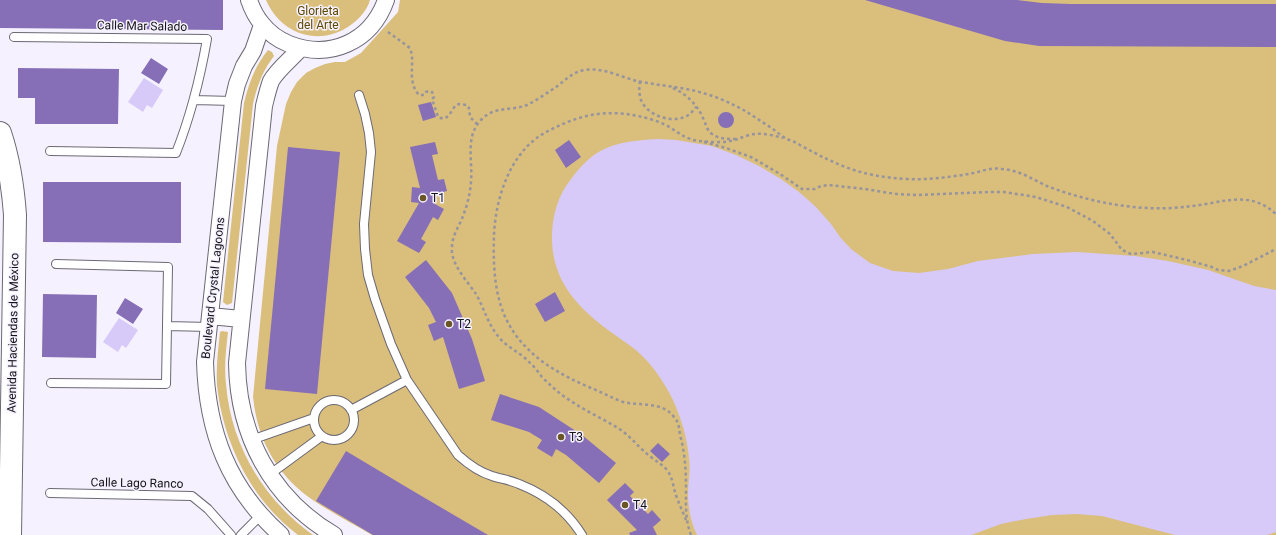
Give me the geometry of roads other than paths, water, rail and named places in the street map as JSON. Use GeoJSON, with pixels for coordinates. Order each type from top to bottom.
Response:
{"type":"FeatureCollection","features":[{"type":"Feature","properties":{"kind":"street"},"geometry":{"type":"LineString","coordinates":[[249,0],[253,12],[262,25],[280,40],[301,48],[320,50],[339,47],[357,39],[375,22],[382,11],[386,0]]}},
{"type":"Feature","properties":{"kind":"street","name":"Boulevard Crystal Lagoons"},"geometry":{"type":"LineString","coordinates":[[262,25],[237,84],[233,101],[205,362],[206,385],[214,430],[231,472],[243,492],[261,515],[280,535]]}},
{"type":"Feature","properties":{"kind":"street"},"geometry":{"type":"LineString","coordinates":[[301,48],[272,80],[264,106],[241,319],[237,363],[237,382],[243,415],[251,440],[269,474],[294,505],[309,518],[334,535]]}},
{"type":"Feature","properties":{"kind":"street","name":"Avenida Haciendas de México"},"geometry":{"type":"LineString","coordinates":[[0,132],[10,173],[15,215],[10,535]]}},
{"type":"Feature","properties":{"kind":"street"},"geometry":{"type":"LineString","coordinates":[[209,322],[241,319]]}},
{"type":"Feature","properties":{"kind":"lane","name":"Calle Mar Salado"},"geometry":{"type":"LineString","coordinates":[[14,37],[207,38],[201,73],[194,100],[176,153],[50,151]]}},
{"type":"Feature","properties":{"kind":"lane"},"geometry":{"type":"LineString","coordinates":[[359,95],[365,114],[371,152],[364,224],[368,275],[391,344],[407,380],[458,456],[480,471],[491,476],[517,483],[545,496],[568,515],[582,535]]}},
{"type":"Feature","properties":{"kind":"lane"},"geometry":{"type":"LineString","coordinates":[[194,100],[233,101]]}},
{"type":"Feature","properties":{"kind":"lane"},"geometry":{"type":"LineString","coordinates":[[51,382],[166,384],[168,267],[56,264]]}},
{"type":"Feature","properties":{"kind":"lane"},"geometry":{"type":"LineString","coordinates":[[167,326],[209,322]]}},
{"type":"Feature","properties":{"kind":"lane"},"geometry":{"type":"LineString","coordinates":[[351,410],[407,380]]}},
{"type":"Feature","properties":{"kind":"lane"},"geometry":{"type":"LineString","coordinates":[[337,400],[349,406],[351,410],[354,418],[354,425],[347,436],[334,441],[322,436],[317,431],[314,425],[314,418],[319,407],[324,402],[337,400]]}},
{"type":"Feature","properties":{"kind":"lane"},"geometry":{"type":"LineString","coordinates":[[251,440],[314,418]]}},
{"type":"Feature","properties":{"kind":"lane"},"geometry":{"type":"LineString","coordinates":[[269,474],[322,436]]}},
{"type":"Feature","properties":{"kind":"lane","name":"Calle Lago Ranco"},"geometry":{"type":"LineString","coordinates":[[50,493],[192,496],[208,509],[231,535]]}},
{"type":"Feature","properties":{"kind":"lane"},"geometry":{"type":"LineString","coordinates":[[241,535],[261,515]]}},
{"type":"Feature","properties":{"kind":"place","name":"T1"},"geometry":{"type":"Point","coordinates":[423,198]}},
{"type":"Feature","properties":{"kind":"place","name":"T2"},"geometry":{"type":"Point","coordinates":[449,324]}},
{"type":"Feature","properties":{"kind":"place","name":"T3"},"geometry":{"type":"Point","coordinates":[561,437]}},
{"type":"Feature","properties":{"kind":"place","name":"T4"},"geometry":{"type":"Point","coordinates":[625,505]}},
{"type":"Feature","properties":{"kind":"park label","name":"Glorieta del Arte"},"geometry":{"type":"Point","coordinates":[318,18]}}]}
